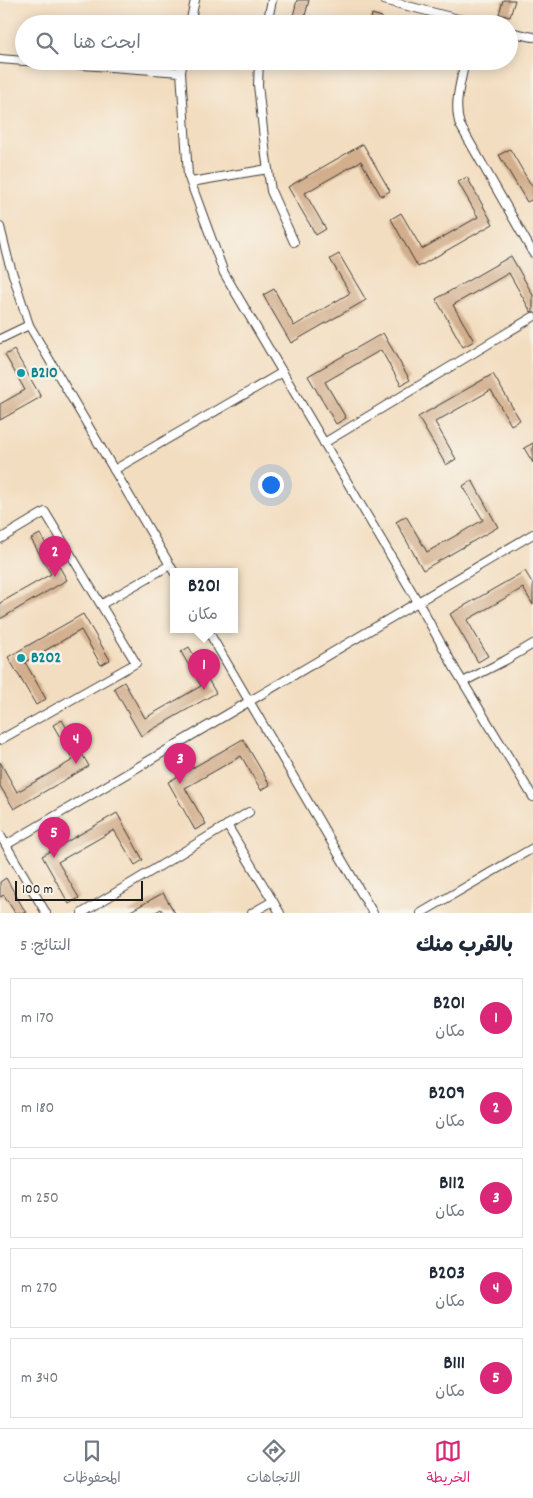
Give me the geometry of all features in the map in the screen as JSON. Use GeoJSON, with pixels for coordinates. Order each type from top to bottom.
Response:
{"type":"FeatureCollection","features":[{"type":"Feature","properties":{"kind":"street"},"geometry":{"type":"LineString","coordinates":[[192,15],[195,0]]}},
{"type":"Feature","properties":{"kind":"street"},"geometry":{"type":"LineString","coordinates":[[269,15],[272,0]]}},
{"type":"Feature","properties":{"kind":"street"},"geometry":{"type":"LineString","coordinates":[[384,0],[444,15]]}},
{"type":"Feature","properties":{"kind":"street"},"geometry":{"type":"LineString","coordinates":[[518,34],[533,38]]}},
{"type":"Feature","properties":{"kind":"street"},"geometry":{"type":"LineString","coordinates":[[0,60],[15,61]]}},
{"type":"Feature","properties":{"kind":"street"},"geometry":{"type":"LineString","coordinates":[[153,70],[181,72],[188,175],[224,273],[533,798]]}},
{"type":"Feature","properties":{"kind":"street"},"geometry":{"type":"LineString","coordinates":[[259,70],[258,85],[271,191],[294,242]]}},
{"type":"Feature","properties":{"kind":"street"},"geometry":{"type":"LineString","coordinates":[[463,70],[456,115],[533,253]]}},
{"type":"Feature","properties":{"kind":"street"},"geometry":{"type":"LineString","coordinates":[[191,182],[268,169]]}},
{"type":"Feature","properties":{"kind":"street"},"geometry":{"type":"LineString","coordinates":[[0,227],[8,259],[30,325],[172,568]]}},
{"type":"Feature","properties":{"kind":"street"},"geometry":{"type":"LineString","coordinates":[[324,443],[533,317]]}},
{"type":"Feature","properties":{"kind":"street"},"geometry":{"type":"LineString","coordinates":[[0,339],[30,325]]}},
{"type":"Feature","properties":{"kind":"street"},"geometry":{"type":"LineString","coordinates":[[114,470],[282,372]]}},
{"type":"Feature","properties":{"kind":"street"},"geometry":{"type":"LineString","coordinates":[[0,539],[45,512],[136,663],[0,740]]}},
{"type":"Feature","properties":{"kind":"street"},"geometry":{"type":"LineString","coordinates":[[6,845],[533,534]]}},
{"type":"Feature","properties":{"kind":"street"},"geometry":{"type":"LineString","coordinates":[[102,604],[170,564]]}},
{"type":"Feature","properties":{"kind":"street"},"geometry":{"type":"LineString","coordinates":[[209,633],[373,913]]}},
{"type":"Feature","properties":{"kind":"street"},"geometry":{"type":"LineString","coordinates":[[463,682],[533,644]]}},
{"type":"Feature","properties":{"kind":"street"},"geometry":{"type":"LineString","coordinates":[[82,913],[249,812]]}},
{"type":"Feature","properties":{"kind":"street"},"geometry":{"type":"LineString","coordinates":[[227,825],[280,913]]}},
{"type":"Feature","properties":{"kind":"street"},"geometry":{"type":"LineString","coordinates":[[0,835],[46,913]]}},
{"type":"Feature","properties":{"kind":"street"},"geometry":{"type":"LineString","coordinates":[[421,913],[533,848]]}},
{"type":"Feature","properties":{"kind":"street"},"geometry":{"type":"LineString","coordinates":[[252,913],[273,901]]}},
{"type":"Feature","properties":{"kind":"building"},"geometry":{"type":"Polygon","coordinates":[[[297,0],[309,0],[305,15],[293,15],[297,0]]]}},
{"type":"Feature","properties":{"kind":"building"},"geometry":{"type":"Polygon","coordinates":[[[503,0],[515,0],[511,15],[499,14],[503,0]]]}},
{"type":"Feature","properties":{"kind":"building"},"geometry":{"type":"Polygon","coordinates":[[[363,144],[390,191],[381,196],[361,161],[305,193],[326,229],[316,235],[288,187],[363,144]]]}},
{"type":"Feature","properties":{"kind":"building"},"geometry":{"type":"Polygon","coordinates":[[[510,149],[531,185],[533,183],[533,199],[527,202],[499,155],[510,149]]]}},
{"type":"Feature","properties":{"kind":"building"},"geometry":{"type":"Polygon","coordinates":[[[467,177],[493,224],[418,267],[391,219],[401,213],[422,249],[478,217],[458,182],[467,177]]]}},
{"type":"Feature","properties":{"kind":"building"},"geometry":{"type":"Polygon","coordinates":[[[339,254],[366,300],[291,343],[263,295],[274,289],[294,326],[350,293],[330,259],[339,254]]]}},
{"type":"Feature","properties":{"kind":"building"},"geometry":{"type":"Polygon","coordinates":[[[511,256],[533,295],[533,311],[531,312],[509,273],[453,305],[474,341],[463,347],[436,299],[511,256]]]}},
{"type":"Feature","properties":{"kind":"building"},"geometry":{"type":"Polygon","coordinates":[[[383,333],[410,380],[401,385],[381,350],[325,382],[346,418],[336,424],[308,376],[383,333]]]}},
{"type":"Feature","properties":{"kind":"building","name":"B210"},"geometry":{"type":"Polygon","coordinates":[[[14,350],[41,397],[0,420],[0,404],[25,390],[5,355],[14,350]]]}},
{"type":"Feature","properties":{"kind":"building"},"geometry":{"type":"Polygon","coordinates":[[[493,374],[520,420],[511,425],[491,390],[435,422],[456,459],[446,465],[418,417],[493,374]]]}},
{"type":"Feature","properties":{"kind":"building"},"geometry":{"type":"Polygon","coordinates":[[[533,443],[533,463],[524,448],[533,443]]]}},
{"type":"Feature","properties":{"kind":"building"},"geometry":{"type":"Polygon","coordinates":[[[472,480],[498,527],[423,570],[396,522],[406,516],[427,552],[483,520],[463,486],[472,480]]]}},
{"type":"Feature","properties":{"kind":"building"},"geometry":{"type":"Polygon","coordinates":[[[40,534],[67,580],[0,619],[0,603],[51,574],[31,539],[40,534]]]}},
{"type":"Feature","properties":{"kind":"building"},"geometry":{"type":"Polygon","coordinates":[[[525,571],[533,584],[533,605],[523,588],[467,620],[488,656],[478,662],[450,614],[525,571]]]}},
{"type":"Feature","properties":{"kind":"building","name":"B202"},"geometry":{"type":"Polygon","coordinates":[[[83,614],[110,660],[101,665],[81,630],[25,662],[46,699],[36,705],[8,657],[83,614]]]}},
{"type":"Feature","properties":{"kind":"building"},"geometry":{"type":"Polygon","coordinates":[[[189,647],[216,693],[141,736],[114,688],[124,682],[145,718],[201,686],[181,652],[189,647]]]}},
{"type":"Feature","properties":{"kind":"building"},"geometry":{"type":"Polygon","coordinates":[[[62,720],[89,766],[14,809],[0,786],[0,762],[17,792],[73,760],[53,725],[62,720]]]}},
{"type":"Feature","properties":{"kind":"building"},"geometry":{"type":"Polygon","coordinates":[[[243,739],[270,785],[261,790],[241,756],[185,788],[206,824],[195,830],[168,782],[243,739]]]}},
{"type":"Feature","properties":{"kind":"building"},"geometry":{"type":"Polygon","coordinates":[[[117,813],[143,860],[135,865],[114,830],[58,862],[79,898],[69,904],[42,856],[117,813]]]}},
{"type":"Feature","properties":{"kind":"building"},"geometry":{"type":"Polygon","coordinates":[[[6,878],[26,913],[15,913],[4,895],[0,897],[0,882],[6,878]]]}},
{"type":"Feature","properties":{"kind":"building"},"geometry":{"type":"Polygon","coordinates":[[[163,893],[175,913],[163,913],[161,909],[154,913],[127,913],[163,893]]]}},
{"type":"Feature","properties":{"kind":"place","name":"B210"},"geometry":{"type":"Point","coordinates":[21,373]}},
{"type":"Feature","properties":{"kind":"place","name":"B209"},"geometry":{"type":"Point","coordinates":[55,577]}},
{"type":"Feature","properties":{"kind":"place","name":"B202"},"geometry":{"type":"Point","coordinates":[21,658]}},
{"type":"Feature","properties":{"kind":"place","name":"B201"},"geometry":{"type":"Point","coordinates":[204,690]}},
{"type":"Feature","properties":{"kind":"place","name":"B203"},"geometry":{"type":"Point","coordinates":[76,764]}},
{"type":"Feature","properties":{"kind":"place","name":"B112"},"geometry":{"type":"Point","coordinates":[180,784]}},
{"type":"Feature","properties":{"kind":"place","name":"B111"},"geometry":{"type":"Point","coordinates":[54,858]}}]}
